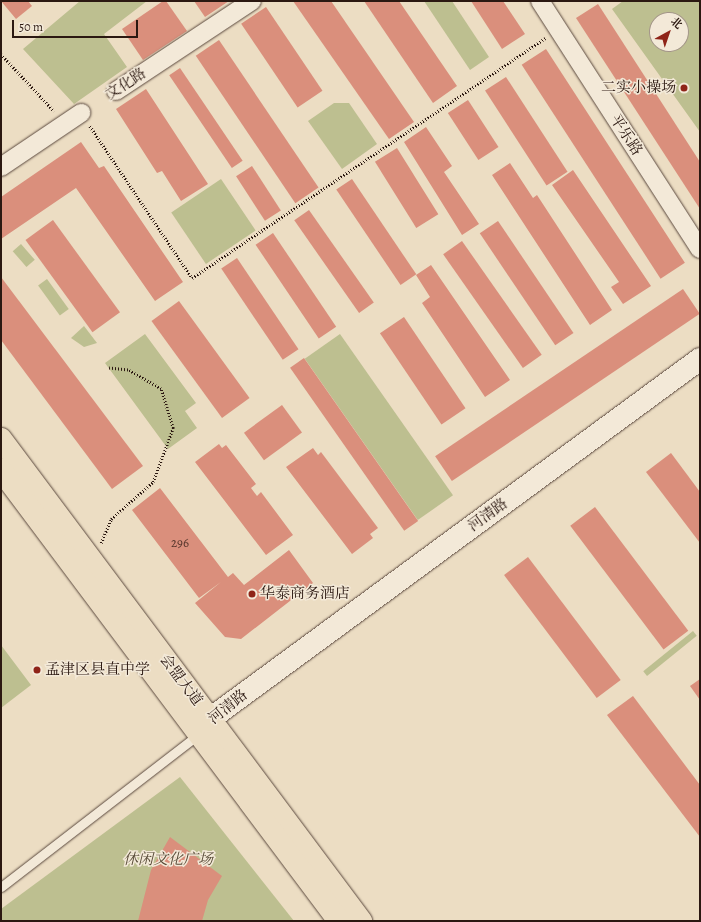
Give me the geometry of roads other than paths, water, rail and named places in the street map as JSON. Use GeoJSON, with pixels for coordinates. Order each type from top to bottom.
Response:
{"type":"FeatureCollection","features":[{"type":"Feature","properties":{"kind":"main road","name":"会盟大道"},"geometry":{"type":"LineString","coordinates":[[1,439],[209,728],[339,921]]}},
{"type":"Feature","properties":{"kind":"main road","name":"会盟大道"},"geometry":{"type":"LineString","coordinates":[[1,470],[209,728],[361,921]]}},
{"type":"Feature","properties":{"kind":"street","name":"文化路"},"geometry":{"type":"LineString","coordinates":[[116,91],[252,1]]}},
{"type":"Feature","properties":{"kind":"street","name":"平乐路"},"geometry":{"type":"LineString","coordinates":[[540,1],[700,249]]}},
{"type":"Feature","properties":{"kind":"street"},"geometry":{"type":"LineString","coordinates":[[1,167],[81,114]]}},
{"type":"Feature","properties":{"kind":"street","name":"河清路"},"geometry":{"type":"LineString","coordinates":[[209,728],[700,359]]}},
{"type":"Feature","properties":{"kind":"street","name":"河清路"},"geometry":{"type":"LineString","coordinates":[[209,728],[700,378]]}},
{"type":"Feature","properties":{"kind":"lane"},"geometry":{"type":"LineString","coordinates":[[1,887],[209,728]]}},
{"type":"Feature","properties":{"kind":"place","name":"二实小操场"},"geometry":{"type":"Point","coordinates":[684,88]}},
{"type":"Feature","properties":{"kind":"place","name":"华泰商务酒店"},"geometry":{"type":"Point","coordinates":[252,594]}},
{"type":"Feature","properties":{"kind":"place","name":"孟津区县直中学"},"geometry":{"type":"Point","coordinates":[37,670]}},
{"type":"Feature","properties":{"kind":"park label","name":"休闲文化广场"},"geometry":{"type":"Point","coordinates":[168,860]}}]}
